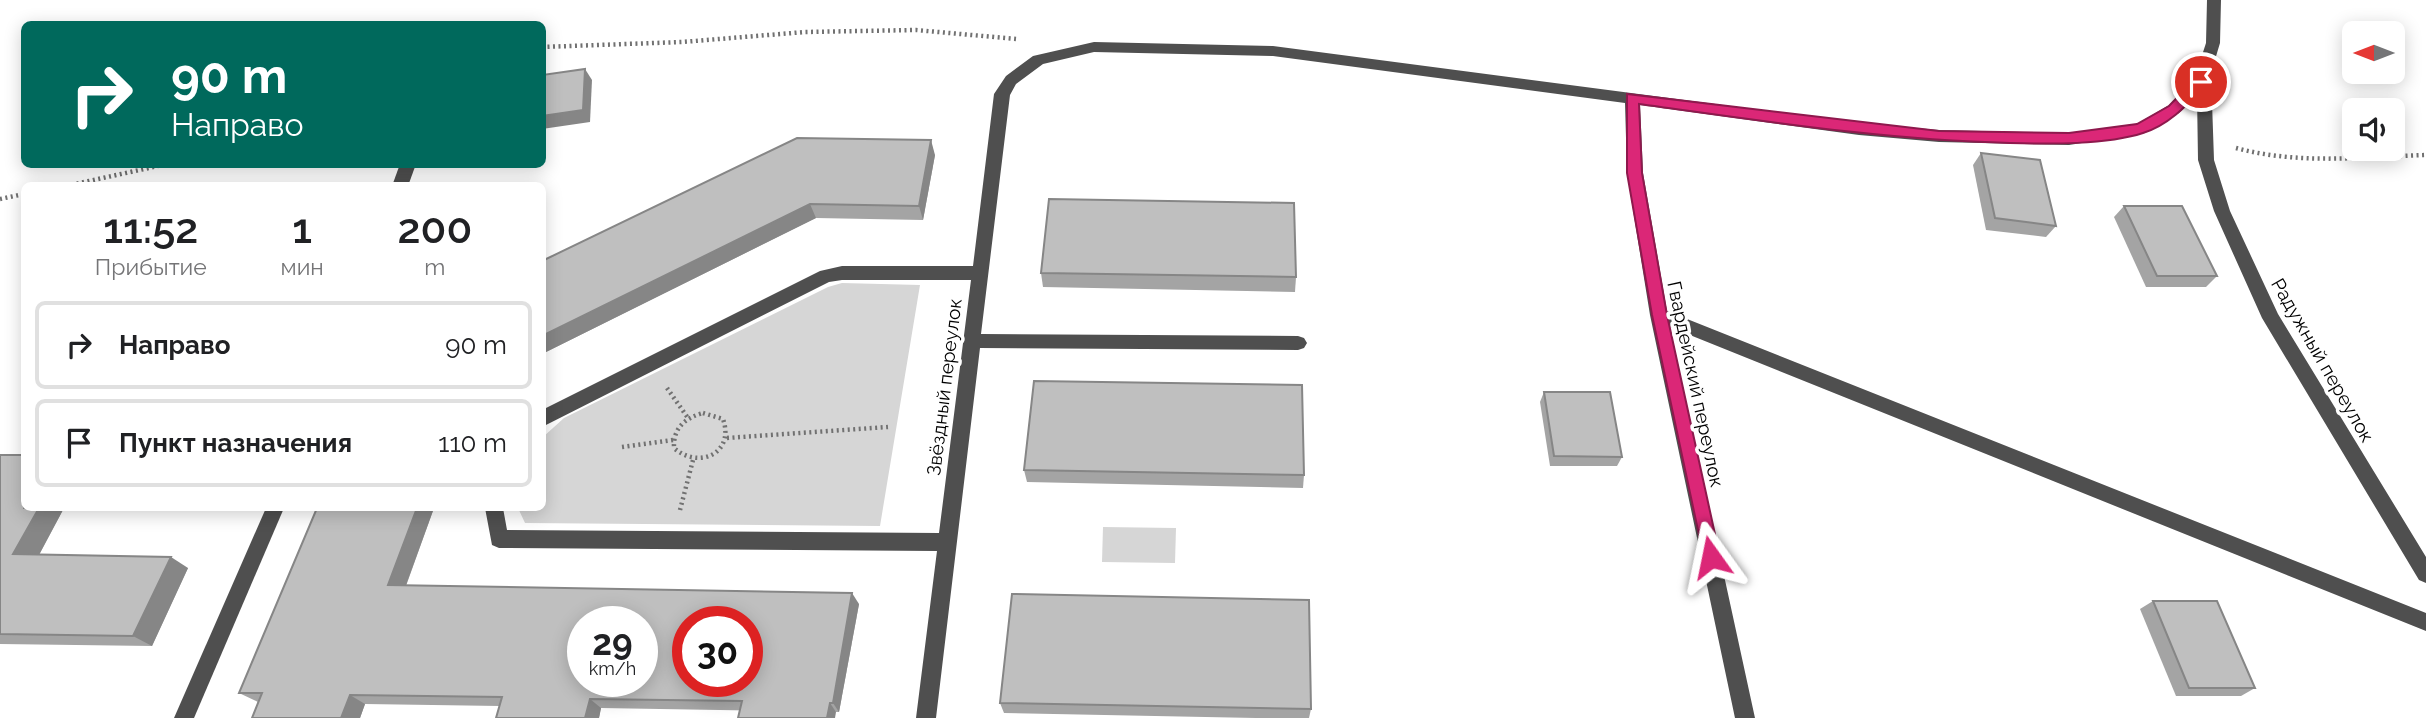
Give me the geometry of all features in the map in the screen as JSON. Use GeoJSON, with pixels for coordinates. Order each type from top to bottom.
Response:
{"type":"FeatureCollection","features":[{"type":"Feature","properties":{"kind":"street"},"geometry":{"type":"LineString","coordinates":[[1632,98],[1859,129],[1939,136],[2069,139],[2140,129],[2174,109],[2201,82],[2213,43],[2214,0]]}},
{"type":"Feature","properties":{"kind":"street","name":"Звёздный переулок"},"geometry":{"type":"LineString","coordinates":[[926,718],[1002,94],[1011,79],[1038,60],[1094,47],[1273,51],[1632,98]]}},
{"type":"Feature","properties":{"kind":"street","name":"Радужный переулок"},"geometry":{"type":"LineString","coordinates":[[2204,72],[2206,160],[2222,211],[2271,318],[2426,574]]}},
{"type":"Feature","properties":{"kind":"street","name":"Гвардейский переулок"},"geometry":{"type":"LineString","coordinates":[[1632,98],[1634,173],[1659,315],[1745,718]]}},
{"type":"Feature","properties":{"kind":"street"},"geometry":{"type":"LineString","coordinates":[[546,417],[826,276],[842,272],[979,272]]}},
{"type":"Feature","properties":{"kind":"street"},"geometry":{"type":"LineString","coordinates":[[1659,315],[2426,622]]}},
{"type":"Feature","properties":{"kind":"street"},"geometry":{"type":"LineString","coordinates":[[971,341],[1298,343]]}},
{"type":"Feature","properties":{"kind":"street"},"geometry":{"type":"LineString","coordinates":[[184,718],[274,511]]}},
{"type":"Feature","properties":{"kind":"street"},"geometry":{"type":"LineString","coordinates":[[494,511],[499,539],[946,542]]}},
{"type":"Feature","properties":{"kind":"path"},"geometry":{"type":"LineString","coordinates":[[546,47],[682,42],[805,32],[902,30],[1026,40]]}},
{"type":"Feature","properties":{"kind":"path"},"geometry":{"type":"LineString","coordinates":[[2205,137],[2242,150],[2306,160],[2426,155]]}},
{"type":"Feature","properties":{"kind":"path"},"geometry":{"type":"LineString","coordinates":[[84,182],[149,168]]}},
{"type":"Feature","properties":{"kind":"path"},"geometry":{"type":"LineString","coordinates":[[0,199],[21,195]]}},
{"type":"Feature","properties":{"kind":"path"},"geometry":{"type":"LineString","coordinates":[[727,438],[723,419],[711,413],[703,413],[682,422],[673,440],[678,454],[693,460],[710,456],[727,438],[888,427]]}},
{"type":"Feature","properties":{"kind":"path"},"geometry":{"type":"LineString","coordinates":[[622,447],[673,440]]}},
{"type":"Feature","properties":{"kind":"path"},"geometry":{"type":"LineString","coordinates":[[672,540],[693,460]]}},
{"type":"Feature","properties":{"kind":"shaded area"},"geometry":{"type":"Polygon","coordinates":[[[842,283],[920,285],[880,526],[525,523],[519,511],[546,511],[546,434],[564,418],[828,287],[842,283]]]}},
{"type":"Feature","properties":{"kind":"shaded area"},"geometry":{"type":"Polygon","coordinates":[[[1103,527],[1176,528],[1175,563],[1102,562],[1103,527]]]}},
{"type":"Feature","properties":{"kind":"building"},"geometry":{"type":"Polygon","coordinates":[[[585,69],[583,110],[546,115],[546,74],[585,69]]]}},
{"type":"Feature","properties":{"kind":"building"},"geometry":{"type":"Polygon","coordinates":[[[797,138],[931,140],[919,206],[810,204],[546,334],[546,259],[797,138]]]}},
{"type":"Feature","properties":{"kind":"building"},"geometry":{"type":"Polygon","coordinates":[[[1981,153],[2040,160],[2056,226],[1995,218],[1981,153]]]}},
{"type":"Feature","properties":{"kind":"building"},"geometry":{"type":"Polygon","coordinates":[[[1049,199],[1294,203],[1296,277],[1041,273],[1049,199]]]}},
{"type":"Feature","properties":{"kind":"building"},"geometry":{"type":"Polygon","coordinates":[[[2124,206],[2182,206],[2217,276],[2157,276],[2124,206]]]}},
{"type":"Feature","properties":{"kind":"building"},"geometry":{"type":"Polygon","coordinates":[[[1034,381],[1302,385],[1304,475],[1024,470],[1034,381]]]}},
{"type":"Feature","properties":{"kind":"building"},"geometry":{"type":"Polygon","coordinates":[[[1544,392],[1610,392],[1622,457],[1554,456],[1544,392]]]}},
{"type":"Feature","properties":{"kind":"building"},"geometry":{"type":"Polygon","coordinates":[[[0,455],[21,455],[21,511],[37,511],[13,554],[171,557],[133,636],[0,634],[0,455]]]}},
{"type":"Feature","properties":{"kind":"building"},"geometry":{"type":"Polygon","coordinates":[[[316,511],[416,511],[388,585],[852,593],[833,703],[830,703],[827,718],[738,718],[742,701],[590,699],[585,718],[496,718],[502,697],[350,695],[341,718],[252,718],[262,693],[239,693],[316,511]]]}},
{"type":"Feature","properties":{"kind":"building"},"geometry":{"type":"Polygon","coordinates":[[[1012,594],[1309,600],[1311,709],[1000,703],[1012,594]]]}},
{"type":"Feature","properties":{"kind":"building"},"geometry":{"type":"Polygon","coordinates":[[[2153,601],[2217,601],[2255,688],[2189,688],[2153,601]]]}},
{"type":"Feature","properties":{"kind":"route"},"geometry":{"type":"LineString","coordinates":[[1711,557],[1659,315],[1634,173],[1632,98],[1859,129],[1939,136],[2069,139],[2140,129],[2174,109],[2201,82]]}}]}
